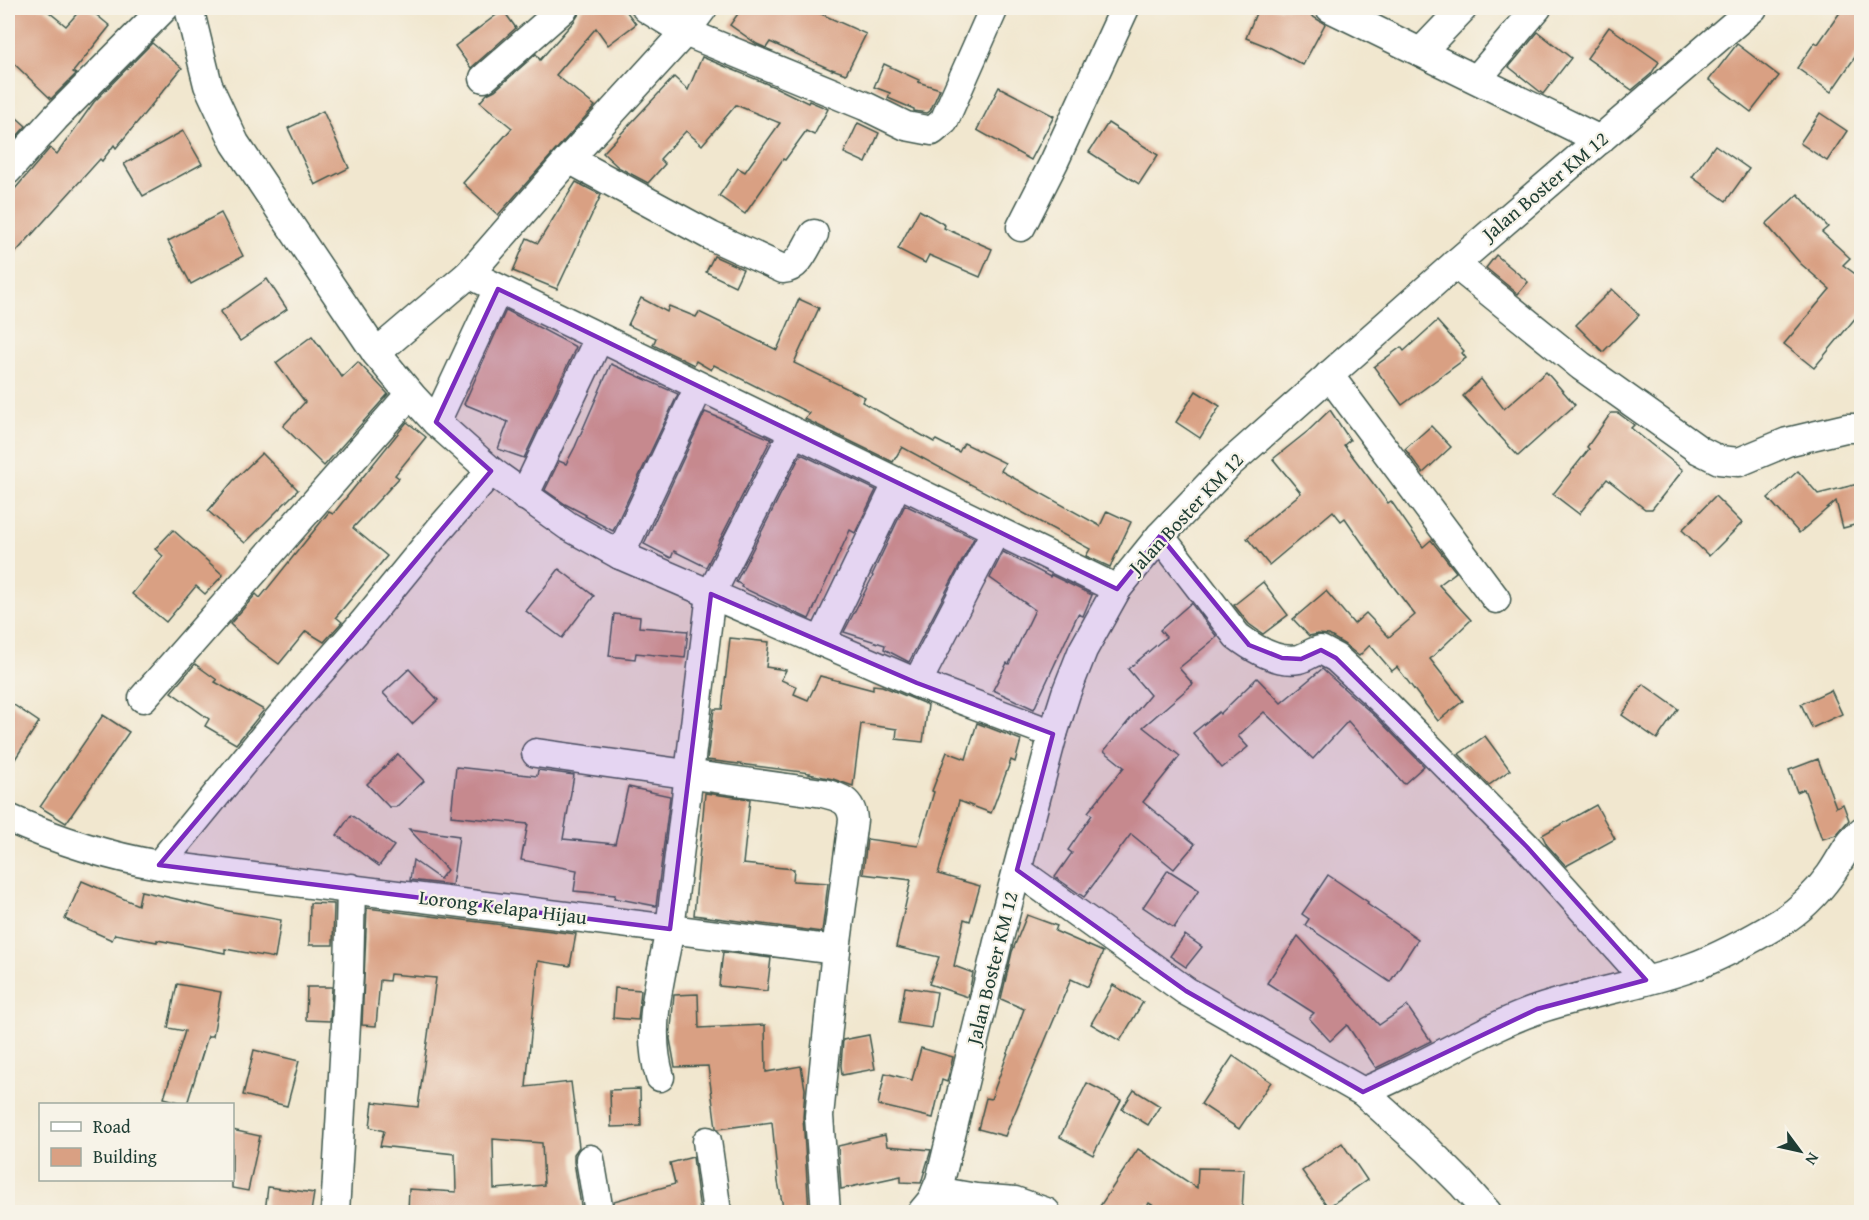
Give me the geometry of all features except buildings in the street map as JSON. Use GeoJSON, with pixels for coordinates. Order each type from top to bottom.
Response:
{"type":"FeatureCollection","features":[{"type":"Feature","properties":{"kind":"street"},"geometry":{"type":"LineString","coordinates":[[8,170],[55,118],[164,8]]}},
{"type":"Feature","properties":{"kind":"street"},"geometry":{"type":"LineString","coordinates":[[189,8],[208,85],[236,143],[376,352],[436,422],[491,471],[568,526],[620,555],[917,683],[1053,734]]}},
{"type":"Feature","properties":{"kind":"street"},"geometry":{"type":"LineString","coordinates":[[484,78],[564,8]]}},
{"type":"Feature","properties":{"kind":"street"},"geometry":{"type":"LineString","coordinates":[[646,8],[685,32],[865,106],[906,126],[932,131],[948,114],[994,8]]}},
{"type":"Feature","properties":{"kind":"street"},"geometry":{"type":"LineString","coordinates":[[376,352],[469,274],[569,159],[685,32],[703,8]]}},
{"type":"Feature","properties":{"kind":"street"},"geometry":{"type":"LineString","coordinates":[[1021,227],[1054,162],[1125,8]]}},
{"type":"Feature","properties":{"kind":"street"},"geometry":{"type":"LineString","coordinates":[[1330,8],[1600,140]]}},
{"type":"Feature","properties":{"kind":"street"},"geometry":{"type":"LineString","coordinates":[[1422,52],[1463,8]]}},
{"type":"Feature","properties":{"kind":"street"},"geometry":{"type":"LineString","coordinates":[[1477,79],[1537,8]]}},
{"type":"Feature","properties":{"kind":"street","name":"Jalan Boster KM 12"},"geometry":{"type":"LineString","coordinates":[[929,1202],[940,1181],[998,942],[1053,734],[1083,650],[1117,589],[1160,536],[1229,464],[1455,264],[1753,8]]}},
{"type":"Feature","properties":{"kind":"street"},"geometry":{"type":"LineString","coordinates":[[569,159],[711,236],[777,267],[788,269],[792,267],[814,234]]}},
{"type":"Feature","properties":{"kind":"street"},"geometry":{"type":"LineString","coordinates":[[1455,264],[1581,366],[1699,450],[1719,460],[1739,462],[1787,442],[1846,428],[1862,428]]}},
{"type":"Feature","properties":{"kind":"street"},"geometry":{"type":"LineString","coordinates":[[469,274],[995,532],[1117,589]]}},
{"type":"Feature","properties":{"kind":"street"},"geometry":{"type":"LineString","coordinates":[[436,422],[498,289]]}},
{"type":"Feature","properties":{"kind":"street"},"geometry":{"type":"LineString","coordinates":[[524,496],[599,338]]}},
{"type":"Feature","properties":{"kind":"street"},"geometry":{"type":"LineString","coordinates":[[1329,375],[1496,599]]}},
{"type":"Feature","properties":{"kind":"street"},"geometry":{"type":"LineString","coordinates":[[620,555],[699,387]]}},
{"type":"Feature","properties":{"kind":"street"},"geometry":{"type":"LineString","coordinates":[[142,698],[410,394]]}},
{"type":"Feature","properties":{"kind":"street"},"geometry":{"type":"LineString","coordinates":[[660,1077],[652,1040],[670,928],[711,594],[793,433]]}},
{"type":"Feature","properties":{"kind":"street"},"geometry":{"type":"LineString","coordinates":[[159,866],[280,717],[363,623],[491,471]]}},
{"type":"Feature","properties":{"kind":"street"},"geometry":{"type":"LineString","coordinates":[[821,642],[897,484]]}},
{"type":"Feature","properties":{"kind":"street"},"geometry":{"type":"LineString","coordinates":[[917,683],[995,532]]}},
{"type":"Feature","properties":{"kind":"street"},"geometry":{"type":"LineString","coordinates":[[1160,536],[1238,636],[1249,645],[1266,654],[1282,658],[1301,659],[1321,650],[1336,658],[1387,705],[1527,847],[1646,980]]}},
{"type":"Feature","properties":{"kind":"street"},"geometry":{"type":"LineString","coordinates":[[536,753],[823,793],[842,798],[849,805],[853,820],[836,950],[819,1116],[826,1212]]}},
{"type":"Feature","properties":{"kind":"street","name":"Lorong Kelapa Hijau"},"geometry":{"type":"LineString","coordinates":[[8,818],[84,848],[159,866],[351,888],[836,950]]}},
{"type":"Feature","properties":{"kind":"street"},"geometry":{"type":"LineString","coordinates":[[1363,1092],[1478,1035],[1537,1009],[1692,967],[1782,921],[1817,892],[1831,874],[1851,840],[1862,831]]}},
{"type":"Feature","properties":{"kind":"street"},"geometry":{"type":"LineString","coordinates":[[1017,870],[1186,991],[1363,1092],[1428,1150],[1487,1212]]}},
{"type":"Feature","properties":{"kind":"street"},"geometry":{"type":"LineString","coordinates":[[334,1212],[348,985],[351,888]]}},
{"type":"Feature","properties":{"kind":"street"},"geometry":{"type":"LineString","coordinates":[[707,1141],[717,1212]]}},
{"type":"Feature","properties":{"kind":"street"},"geometry":{"type":"LineString","coordinates":[[590,1159],[599,1212]]}},
{"type":"Feature","properties":{"kind":"street"},"geometry":{"type":"LineString","coordinates":[[929,1202],[976,1198],[1016,1201],[1046,1212]]}},
{"type":"Feature","properties":{"kind":"highlighted area"},"geometry":{"type":"Polygon","coordinates":[[[498,289],[1117,589],[1160,536],[1249,645],[1282,658],[1301,659],[1321,650],[1336,658],[1527,847],[1646,980],[1537,1009],[1363,1092],[1186,991],[1017,870],[1053,734],[917,683],[711,594],[670,929],[159,865],[491,471],[436,422],[498,289]]]}}]}
